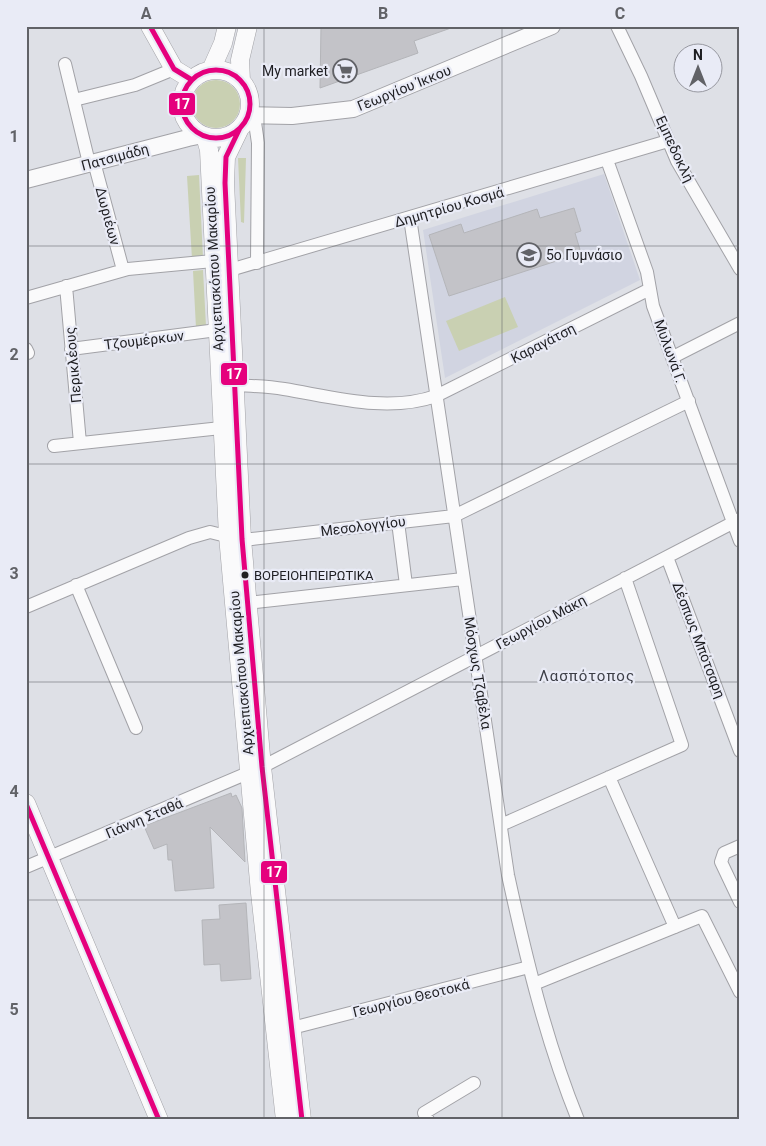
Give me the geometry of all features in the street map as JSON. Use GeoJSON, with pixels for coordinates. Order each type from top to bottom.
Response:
{"type":"FeatureCollection","features":[{"type":"Feature","properties":{"kind":"main road"},"geometry":{"type":"LineString","coordinates":[[150,26],[174,69],[192,80]]}},
{"type":"Feature","properties":{"kind":"main road"},"geometry":{"type":"LineString","coordinates":[[227,26],[223,43],[210,70],[192,80],[183,95],[183,112],[191,127],[205,136],[228,136],[247,120]]}},
{"type":"Feature","properties":{"kind":"main road"},"geometry":{"type":"LineString","coordinates":[[248,26],[240,60],[241,80],[250,99],[247,120],[228,151],[225,164],[230,270],[235,537],[247,604],[256,770],[292,1028],[302,1120]]}},
{"type":"Feature","properties":{"kind":"main road"},"geometry":{"type":"LineString","coordinates":[[210,70],[230,73],[241,80]]}},
{"type":"Feature","properties":{"kind":"main road","name":"Αρχιεπισκόπου Μακαρίου"},"geometry":{"type":"LineString","coordinates":[[205,136],[208,150],[222,428],[235,537],[256,770],[260,893],[285,1120]]}},
{"type":"Feature","properties":{"kind":"main road"},"geometry":{"type":"LineString","coordinates":[[26,804],[159,1120]]}},
{"type":"Feature","properties":{"kind":"street","name":"Γεωργίου Ίκκου"},"geometry":{"type":"LineString","coordinates":[[247,120],[353,108],[552,26]]}},
{"type":"Feature","properties":{"kind":"street","name":"Εμπεδοκλή"},"geometry":{"type":"LineString","coordinates":[[617,26],[645,83],[677,161],[740,268]]}},
{"type":"Feature","properties":{"kind":"street","name":"Δωριέων"},"geometry":{"type":"LineString","coordinates":[[65,64],[123,270]]}},
{"type":"Feature","properties":{"kind":"street"},"geometry":{"type":"LineString","coordinates":[[74,100],[135,85],[174,69]]}},
{"type":"Feature","properties":{"kind":"street"},"geometry":{"type":"LineString","coordinates":[[247,120],[258,143],[257,263]]}},
{"type":"Feature","properties":{"kind":"street","name":"Πατσιμάδη"},"geometry":{"type":"LineString","coordinates":[[26,180],[188,138],[205,136]]}},
{"type":"Feature","properties":{"kind":"street","name":"Δημητρίου Κοσμά"},"geometry":{"type":"LineString","coordinates":[[230,270],[668,141]]}},
{"type":"Feature","properties":{"kind":"street","name":"Μυλωνά Γ."},"geometry":{"type":"LineString","coordinates":[[607,160],[647,272],[653,306],[737,520],[740,541]]}},
{"type":"Feature","properties":{"kind":"street","name":"Μόσχως Τζαβέλα"},"geometry":{"type":"LineString","coordinates":[[410,218],[463,579],[477,656],[508,875],[534,984],[557,1067],[578,1120]]}},
{"type":"Feature","properties":{"kind":"street"},"geometry":{"type":"LineString","coordinates":[[26,298],[123,270],[213,261]]}},
{"type":"Feature","properties":{"kind":"street","name":"Περικλέους"},"geometry":{"type":"LineString","coordinates":[[66,286],[80,443]]}},
{"type":"Feature","properties":{"kind":"street","name":"Καραγάτση"},"geometry":{"type":"LineString","coordinates":[[233,385],[280,389],[385,404],[414,403],[436,396],[650,289]]}},
{"type":"Feature","properties":{"kind":"street"},"geometry":{"type":"LineString","coordinates":[[673,358],[740,323]]}},
{"type":"Feature","properties":{"kind":"street","name":"Τζουμέρκων"},"geometry":{"type":"LineString","coordinates":[[72,349],[217,330]]}},
{"type":"Feature","properties":{"kind":"street","name":"Μεσολογγίου"},"geometry":{"type":"LineString","coordinates":[[26,607],[202,533],[213,532],[235,537],[454,516],[689,401]]}},
{"type":"Feature","properties":{"kind":"street"},"geometry":{"type":"LineString","coordinates":[[54,446],[222,428]]}},
{"type":"Feature","properties":{"kind":"street","name":"Γεωργίου Μάκη"},"geometry":{"type":"LineString","coordinates":[[256,770],[737,520]]}},
{"type":"Feature","properties":{"kind":"street"},"geometry":{"type":"LineString","coordinates":[[398,522],[406,586]]}},
{"type":"Feature","properties":{"kind":"street","name":"Δέσπως Μπότσαρη"},"geometry":{"type":"LineString","coordinates":[[667,557],[740,751]]}},
{"type":"Feature","properties":{"kind":"street"},"geometry":{"type":"LineString","coordinates":[[501,825],[682,745],[626,578]]}},
{"type":"Feature","properties":{"kind":"street"},"geometry":{"type":"LineString","coordinates":[[247,604],[463,579]]}},
{"type":"Feature","properties":{"kind":"street"},"geometry":{"type":"LineString","coordinates":[[76,585],[136,728]]}},
{"type":"Feature","properties":{"kind":"street","name":"Γιάννη Σταθά"},"geometry":{"type":"LineString","coordinates":[[26,867],[256,770]]}},
{"type":"Feature","properties":{"kind":"street"},"geometry":{"type":"LineString","coordinates":[[610,777],[675,927]]}},
{"type":"Feature","properties":{"kind":"street"},"geometry":{"type":"LineString","coordinates":[[740,846],[724,853],[721,862],[740,902]]}},
{"type":"Feature","properties":{"kind":"street"},"geometry":{"type":"LineString","coordinates":[[534,984],[702,916],[739,989]]}},
{"type":"Feature","properties":{"kind":"street","name":"Γεωργίου Θεοτοκά"},"geometry":{"type":"LineString","coordinates":[[292,1028],[530,967]]}},
{"type":"Feature","properties":{"kind":"street"},"geometry":{"type":"LineString","coordinates":[[428,1120],[424,1113],[474,1083]]}},
{"type":"Feature","properties":{"kind":"shaded area","name":"5ο Γυμνάσιο"},"geometry":{"type":"Polygon","coordinates":[[[604,174],[640,280],[445,378],[423,230],[604,174]]]}},
{"type":"Feature","properties":{"kind":"green space"},"geometry":{"type":"Polygon","coordinates":[[[216,80],[225,82],[233,87],[238,95],[240,104],[238,113],[233,121],[225,126],[216,128],[207,126],[199,121],[194,113],[192,104],[194,95],[199,87],[207,82],[216,80]]]}},
{"type":"Feature","properties":{"kind":"green space"},"geometry":{"type":"Polygon","coordinates":[[[238,158],[246,158],[244,223],[241,222],[238,158]]]}},
{"type":"Feature","properties":{"kind":"green space"},"geometry":{"type":"Polygon","coordinates":[[[199,175],[203,258],[192,259],[187,176],[199,175]]]}},
{"type":"Feature","properties":{"kind":"green space"},"geometry":{"type":"Polygon","coordinates":[[[203,270],[206,326],[196,328],[193,271],[203,270]]]}},
{"type":"Feature","properties":{"kind":"green space"},"geometry":{"type":"Polygon","coordinates":[[[505,297],[518,327],[459,351],[446,321],[505,297]]]}},
{"type":"Feature","properties":{"kind":"building","name":"My market"},"geometry":{"type":"Polygon","coordinates":[[[321,26],[451,26],[451,28],[414,41],[418,53],[320,88],[321,26]]]}},
{"type":"Feature","properties":{"kind":"building"},"geometry":{"type":"Polygon","coordinates":[[[574,208],[581,231],[575,233],[581,253],[449,296],[429,235],[461,224],[464,233],[537,209],[540,218],[574,208]]]}},
{"type":"Feature","properties":{"kind":"building"},"geometry":{"type":"Polygon","coordinates":[[[231,793],[232,797],[236,795],[242,808],[245,862],[210,827],[214,888],[175,891],[172,860],[168,860],[167,844],[154,849],[144,826],[231,793]]]}},
{"type":"Feature","properties":{"kind":"building"},"geometry":{"type":"Polygon","coordinates":[[[246,903],[251,979],[221,981],[220,964],[204,965],[202,920],[220,919],[219,905],[246,903]]]}},
{"type":"Feature","properties":{"kind":"transit line","name":"17"},"geometry":{"type":"LineString","coordinates":[[150,26],[174,69],[192,80]]}},
{"type":"Feature","properties":{"kind":"transit line","name":"17"},"geometry":{"type":"LineString","coordinates":[[216,70],[229,73],[240,80],[247,91],[250,104],[247,117],[240,128],[229,135],[216,138],[203,135],[192,128],[185,117],[182,104],[185,91],[192,80],[203,73],[216,70]]}},
{"type":"Feature","properties":{"kind":"transit line","name":"17"},"geometry":{"type":"LineString","coordinates":[[240,128],[226,157],[225,183],[242,539],[262,767],[302,1120]]}},
{"type":"Feature","properties":{"kind":"transit line","name":"17"},"geometry":{"type":"LineString","coordinates":[[26,804],[159,1120]]}},
{"type":"Feature","properties":{"kind":"place","name":"My market"},"geometry":{"type":"Point","coordinates":[345,71]}},
{"type":"Feature","properties":{"kind":"place","name":"5ο Γυμνάσιο"},"geometry":{"type":"Point","coordinates":[529,255]}},
{"type":"Feature","properties":{"kind":"place","name":"ΒΟΡΕΙΟΗΠΕΙΡΩΤΙΚΑ"},"geometry":{"type":"Point","coordinates":[245,575]}},
{"type":"Feature","properties":{"kind":"district","name":"Λασπότοπος"},"geometry":{"type":"Point","coordinates":[587,676]}}]}
